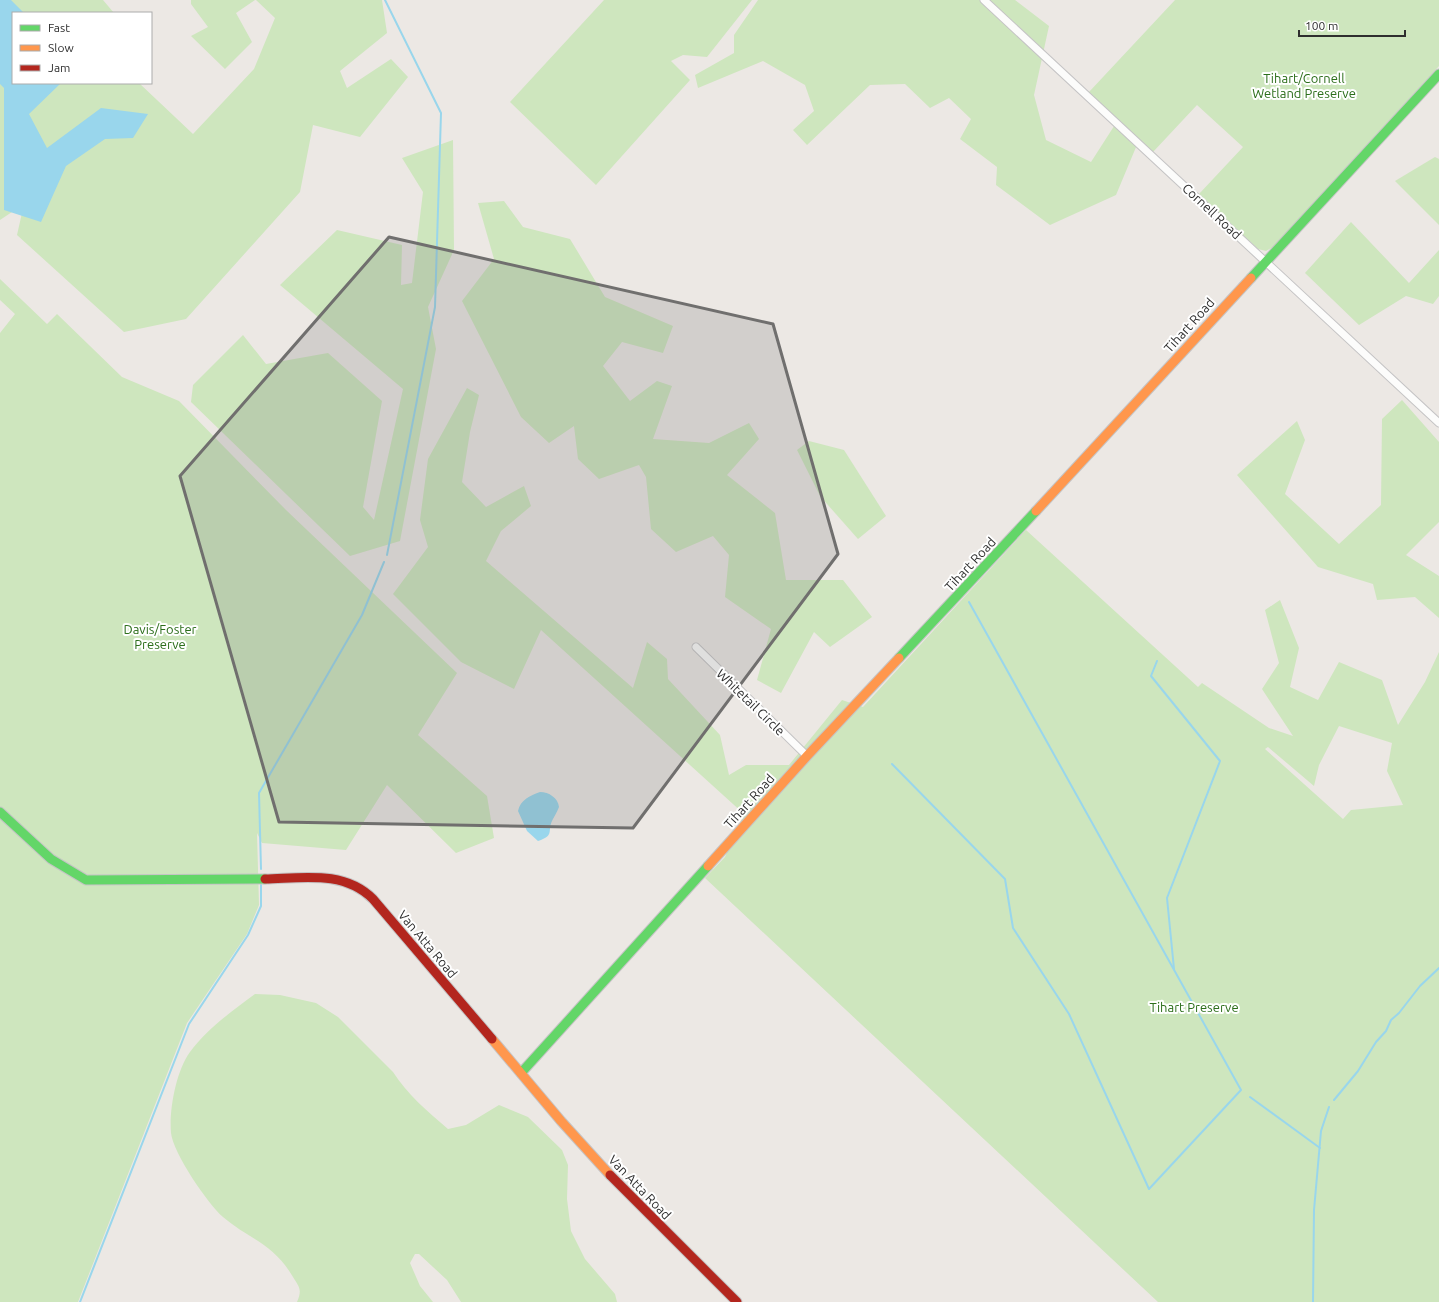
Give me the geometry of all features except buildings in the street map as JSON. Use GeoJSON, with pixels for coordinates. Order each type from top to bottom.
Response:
{"type":"FeatureCollection","features":[{"type":"Feature","properties":{"kind":"street","name":"Cornell Road"},"geometry":{"type":"LineString","coordinates":[[984,0],[1439,423]]}},
{"type":"Feature","properties":{"kind":"street","name":"Tihart Road"},"geometry":{"type":"LineString","coordinates":[[521,1073],[808,756],[1439,74]]}},
{"type":"Feature","properties":{"kind":"street","name":"Whitetail Circle"},"geometry":{"type":"LineString","coordinates":[[696,647],[808,756]]}},
{"type":"Feature","properties":{"kind":"street","name":"Van Atta Road"},"geometry":{"type":"LineString","coordinates":[[0,812],[59,866],[75,876],[86,880],[328,878],[341,879],[356,885],[373,899],[604,1169],[737,1302]]}},
{"type":"Feature","properties":{"kind":"highlighted area"},"geometry":{"type":"Polygon","coordinates":[[[389,237],[773,324],[838,554],[633,828],[279,822],[180,476],[389,237]]]}},
{"type":"Feature","properties":{"kind":"green space"},"geometry":{"type":"Polygon","coordinates":[[[0,0],[103,0],[113,12],[12,12],[12,84],[140,84],[193,134],[254,69],[275,18],[256,0],[382,0],[387,33],[340,71],[347,88],[391,59],[408,77],[360,137],[313,125],[300,192],[186,319],[124,332],[17,235],[24,204],[0,220],[0,0]]]}},
{"type":"Feature","properties":{"kind":"green space"},"geometry":{"type":"Polygon","coordinates":[[[191,0],[255,0],[236,13],[252,42],[225,69],[191,36],[208,27],[191,4],[191,0]]]}},
{"type":"Feature","properties":{"kind":"green space"},"geometry":{"type":"Polygon","coordinates":[[[604,0],[752,0],[707,57],[683,55],[671,61],[690,80],[596,185],[510,102],[604,0]]]}},
{"type":"Feature","properties":{"kind":"green space","name":"Tihart/Cornell Wetland Preserve"},"geometry":{"type":"Polygon","coordinates":[[[758,0],[1015,0],[1049,26],[1034,95],[1046,140],[1091,162],[1118,120],[1089,92],[1175,0],[1439,0],[1439,66],[1273,247],[1266,251],[1258,249],[1199,194],[1243,147],[1197,105],[1153,152],[1139,140],[1116,195],[1050,225],[996,185],[997,167],[960,139],[971,119],[949,98],[930,108],[905,84],[870,85],[807,145],[793,130],[814,111],[805,85],[763,61],[698,88],[695,75],[734,53],[734,35],[758,0]]]}},
{"type":"Feature","properties":{"kind":"green space"},"geometry":{"type":"Polygon","coordinates":[[[453,140],[454,250],[428,307],[436,349],[400,541],[350,556],[191,402],[193,385],[243,335],[266,364],[328,353],[382,401],[363,507],[374,520],[403,389],[280,285],[337,230],[402,245],[401,285],[412,283],[423,192],[402,158],[453,140]]]}},
{"type":"Feature","properties":{"kind":"green space"},"geometry":{"type":"Polygon","coordinates":[[[1435,157],[1439,159],[1439,225],[1395,181],[1435,157]]]}},
{"type":"Feature","properties":{"kind":"green space"},"geometry":{"type":"Polygon","coordinates":[[[504,201],[523,227],[570,239],[605,297],[673,326],[663,353],[622,342],[603,366],[630,401],[657,381],[672,386],[653,439],[709,443],[749,423],[759,439],[727,475],[775,513],[786,580],[843,580],[872,617],[830,647],[814,632],[781,693],[757,680],[771,629],[725,597],[729,555],[713,536],[676,552],[651,529],[646,477],[639,465],[599,479],[578,459],[574,426],[549,443],[521,417],[462,301],[494,259],[478,203],[504,201]]]}},
{"type":"Feature","properties":{"kind":"green space"},"geometry":{"type":"Polygon","coordinates":[[[1351,222],[1409,283],[1439,250],[1439,296],[1433,304],[1406,296],[1359,325],[1305,273],[1351,222]]]}},
{"type":"Feature","properties":{"kind":"green space","name":"Davis/Foster Preserve"},"geometry":{"type":"Polygon","coordinates":[[[0,279],[47,324],[57,314],[122,377],[179,401],[286,510],[457,673],[418,735],[487,796],[494,838],[456,853],[387,785],[346,850],[262,843],[257,833],[259,905],[247,934],[187,1023],[78,1302],[0,1302],[0,333],[15,314],[0,300],[0,279]]]}},
{"type":"Feature","properties":{"kind":"green space","name":"Tihart Preserve"},"geometry":{"type":"Polygon","coordinates":[[[467,388],[479,395],[470,432],[462,482],[486,507],[524,486],[531,506],[501,531],[486,561],[633,688],[647,642],[667,659],[668,679],[720,735],[729,775],[746,765],[789,765],[842,700],[863,707],[1026,530],[1198,687],[1202,683],[1269,728],[1293,736],[1262,689],[1279,663],[1265,610],[1280,600],[1299,648],[1290,687],[1318,700],[1339,662],[1382,680],[1398,725],[1425,682],[1439,652],[1439,1302],[1158,1302],[705,878],[725,857],[744,814],[541,630],[514,689],[461,662],[393,594],[428,547],[420,520],[428,459],[467,388]],[[1339,726],[1319,765],[1314,786],[1268,747],[1265,749],[1343,819],[1351,810],[1403,805],[1387,771],[1392,743],[1339,726]]]}},
{"type":"Feature","properties":{"kind":"green space"},"geometry":{"type":"Polygon","coordinates":[[[1402,400],[1439,442],[1439,522],[1406,555],[1439,576],[1439,618],[1415,597],[1377,600],[1373,584],[1318,567],[1237,475],[1297,421],[1305,440],[1285,494],[1339,544],[1381,505],[1382,419],[1402,400]]]}},
{"type":"Feature","properties":{"kind":"green space"},"geometry":{"type":"Polygon","coordinates":[[[809,441],[844,450],[886,516],[858,539],[820,496],[797,450],[809,441]]]}},
{"type":"Feature","properties":{"kind":"green space"},"geometry":{"type":"Polygon","coordinates":[[[255,994],[280,995],[316,1003],[338,1017],[393,1072],[418,1102],[448,1129],[466,1125],[499,1105],[528,1117],[562,1150],[568,1165],[567,1199],[571,1231],[585,1259],[615,1294],[617,1302],[461,1302],[447,1280],[419,1254],[415,1254],[410,1263],[420,1286],[433,1302],[297,1302],[300,1289],[285,1266],[269,1249],[223,1217],[209,1201],[184,1165],[173,1142],[171,1133],[171,1113],[174,1091],[185,1060],[190,1052],[212,1028],[255,994]]]}},
{"type":"Feature","properties":{"kind":"water"},"geometry":{"type":"Polygon","coordinates":[[[0,0],[11,0],[23,12],[12,12],[12,84],[60,84],[29,114],[47,148],[101,108],[148,114],[133,138],[105,139],[66,166],[41,222],[4,210],[4,88],[0,84],[0,0]]]}},
{"type":"Feature","properties":{"kind":"water"},"geometry":{"type":"Polygon","coordinates":[[[540,792],[547,793],[555,798],[559,807],[551,823],[549,835],[538,841],[527,831],[518,811],[523,801],[540,792]]]}},
{"type":"Feature","properties":{"kind":"waterway"},"geometry":{"type":"LineString","coordinates":[[385,0],[441,113],[435,307],[387,555]]}},
{"type":"Feature","properties":{"kind":"waterway"},"geometry":{"type":"LineString","coordinates":[[261,869],[259,793],[362,615],[384,562]]}},
{"type":"Feature","properties":{"kind":"waterway"},"geometry":{"type":"LineString","coordinates":[[892,764],[1005,879],[1013,928],[1069,1014],[1149,1189],[1241,1090],[969,602]]}},
{"type":"Feature","properties":{"kind":"waterway"},"geometry":{"type":"LineString","coordinates":[[1157,661],[1151,676],[1220,761],[1167,898],[1174,969]]}},
{"type":"Feature","properties":{"kind":"waterway"},"geometry":{"type":"LineString","coordinates":[[80,1302],[189,1024],[248,935],[261,906],[261,885]]}},
{"type":"Feature","properties":{"kind":"waterway"},"geometry":{"type":"LineString","coordinates":[[1334,1100],[1358,1071],[1376,1042],[1386,1031],[1391,1020],[1399,1013],[1420,986],[1439,968]]}},
{"type":"Feature","properties":{"kind":"waterway"},"geometry":{"type":"LineString","coordinates":[[1250,1097],[1320,1148]]}},
{"type":"Feature","properties":{"kind":"waterway"},"geometry":{"type":"LineString","coordinates":[[1313,1302],[1314,1210],[1321,1131],[1329,1107]]}},
{"type":"Feature","properties":{"kind":"traffic: fast"},"geometry":{"type":"LineString","coordinates":[[1251,278],[1439,74]]}},
{"type":"Feature","properties":{"kind":"traffic: fast"},"geometry":{"type":"LineString","coordinates":[[899,658],[1036,511]]}},
{"type":"Feature","properties":{"kind":"traffic: fast"},"geometry":{"type":"LineString","coordinates":[[0,812],[51,859],[86,880],[265,879]]}},
{"type":"Feature","properties":{"kind":"traffic: fast"},"geometry":{"type":"LineString","coordinates":[[521,1073],[708,866]]}},
{"type":"Feature","properties":{"kind":"traffic: slow"},"geometry":{"type":"LineString","coordinates":[[1036,511],[1251,278]]}},
{"type":"Feature","properties":{"kind":"traffic: slow"},"geometry":{"type":"LineString","coordinates":[[708,866],[807,756],[899,658]]}},
{"type":"Feature","properties":{"kind":"traffic: slow"},"geometry":{"type":"LineString","coordinates":[[492,1039],[561,1121],[610,1175]]}},
{"type":"Feature","properties":{"kind":"traffic: jam"},"geometry":{"type":"LineString","coordinates":[[265,879],[308,877],[322,878],[336,880],[362,890],[373,899],[492,1039]]}},
{"type":"Feature","properties":{"kind":"traffic: jam"},"geometry":{"type":"LineString","coordinates":[[610,1175],[737,1302]]}}]}
